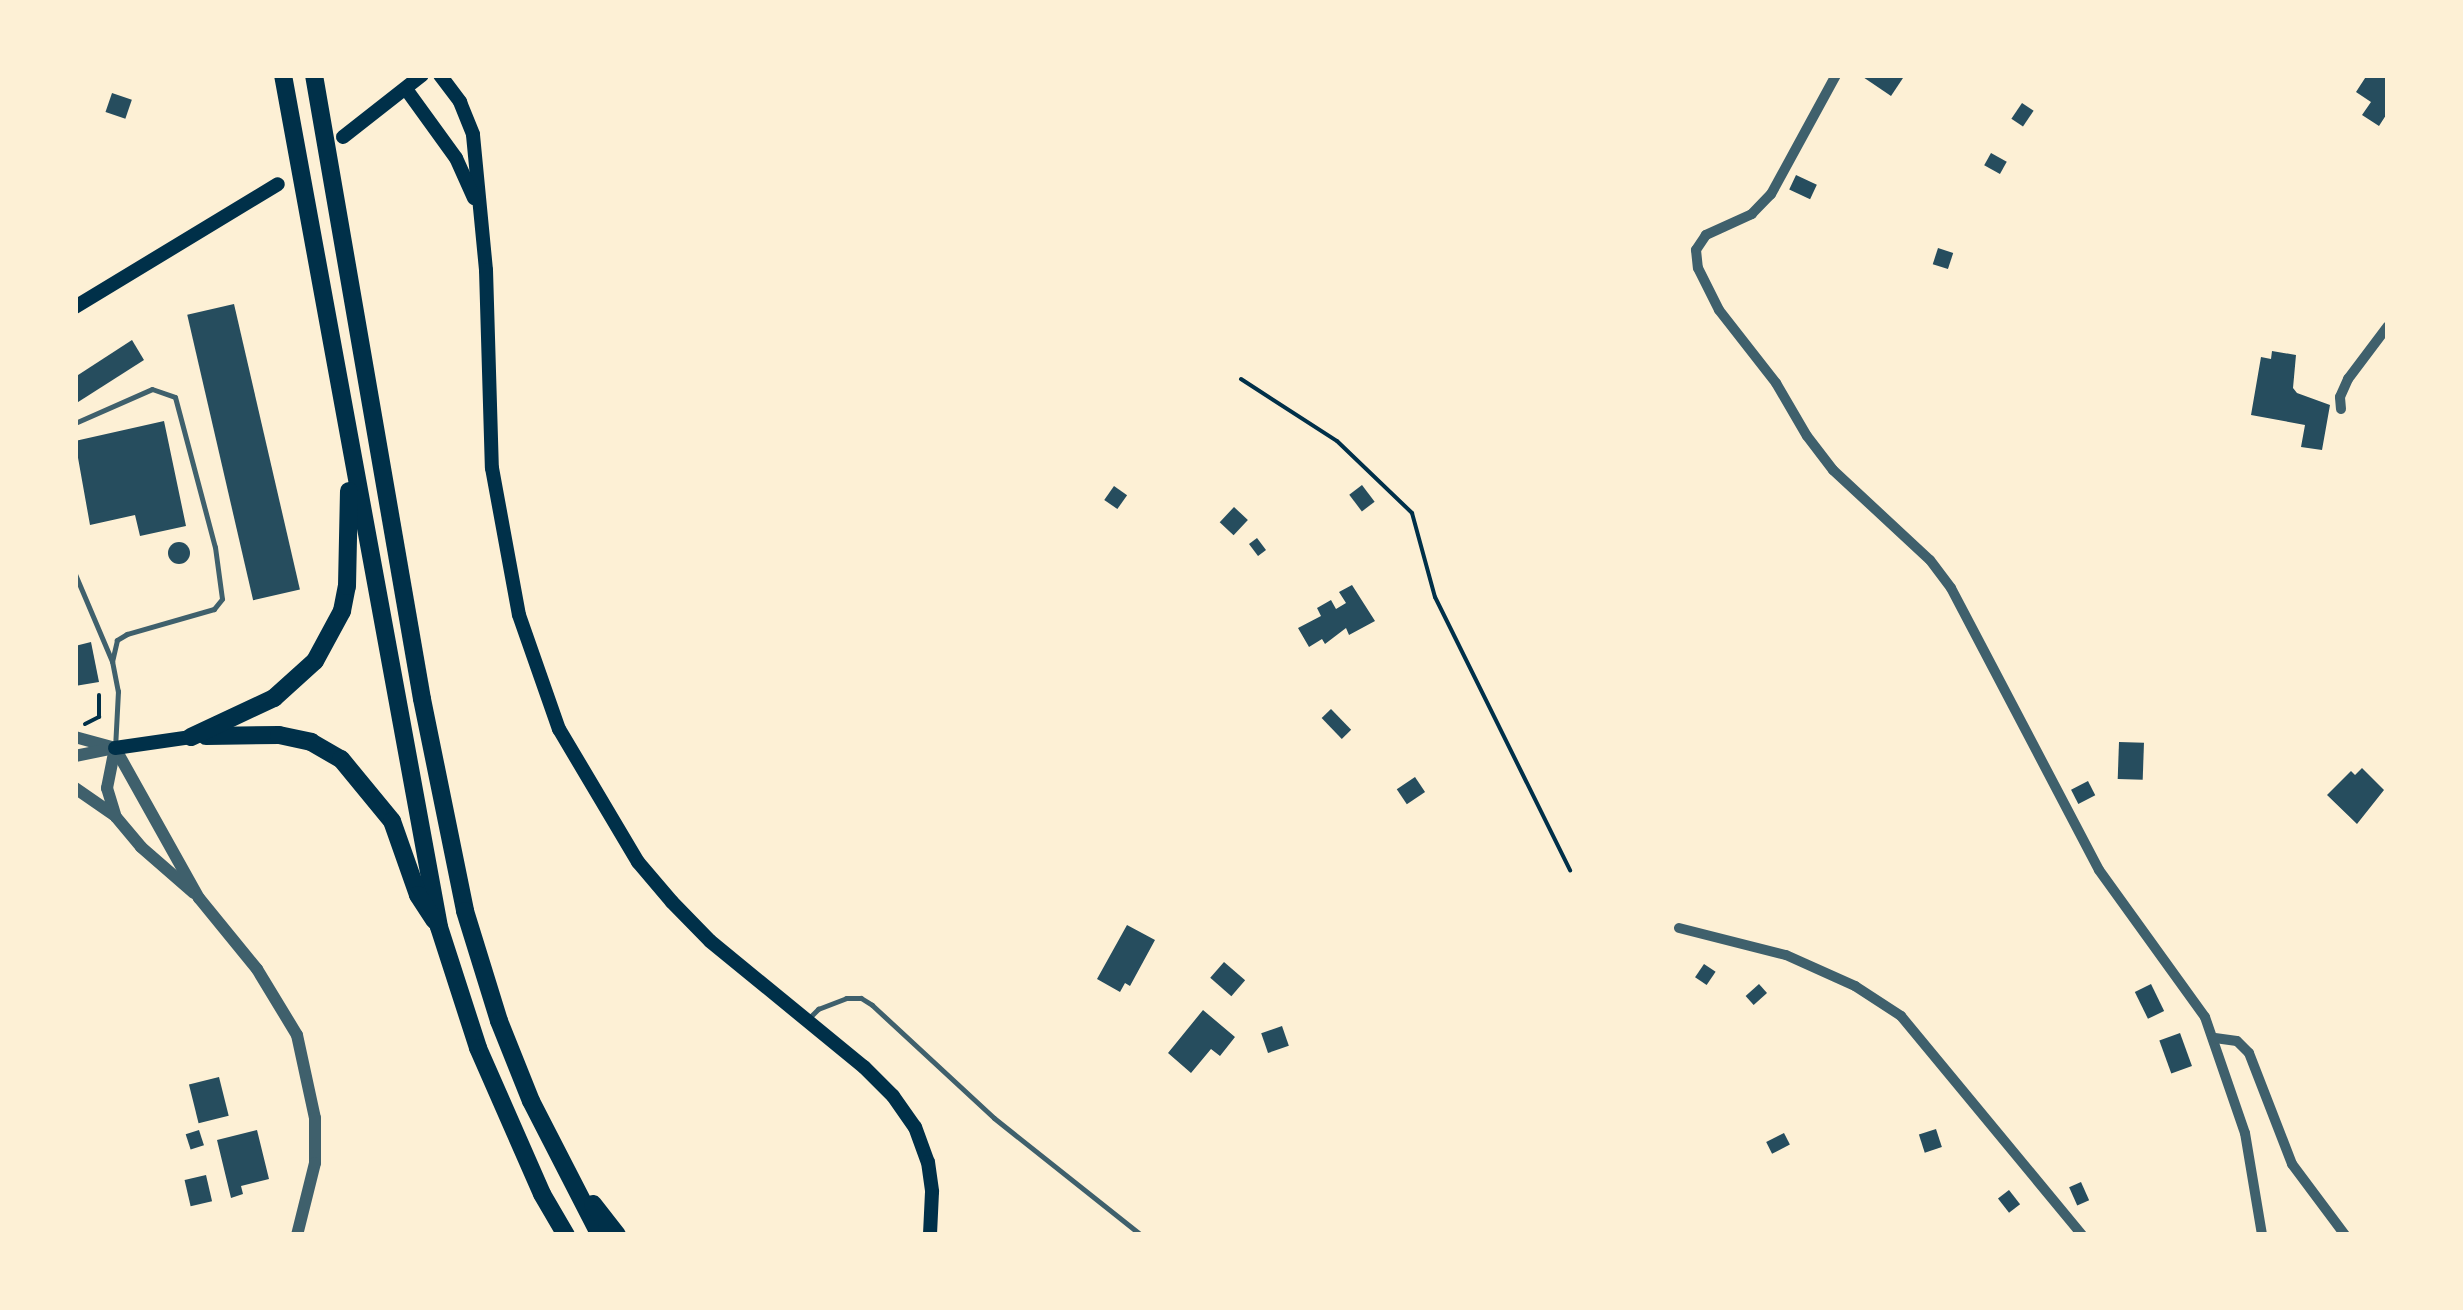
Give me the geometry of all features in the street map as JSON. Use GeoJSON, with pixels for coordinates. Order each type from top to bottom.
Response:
{"type":"FeatureCollection","features":[{"type":"Feature","properties":{"kind":"highway"},"geometry":{"type":"LineString","coordinates":[[282,75],[439,927],[478,1048],[542,1194],[566,1235]]}},
{"type":"Feature","properties":{"kind":"highway"},"geometry":{"type":"LineString","coordinates":[[314,75],[422,699],[465,912],[498,1020],[557,1156],[600,1235]]}},
{"type":"Feature","properties":{"kind":"highway"},"geometry":{"type":"LineString","coordinates":[[191,737],[274,698],[297,681],[329,639],[347,586],[351,462]]}},
{"type":"Feature","properties":{"kind":"highway"},"geometry":{"type":"LineString","coordinates":[[191,737],[242,732],[279,734],[310,742],[341,758],[392,821],[418,895],[439,927]]}},
{"type":"Feature","properties":{"kind":"highway"},"geometry":{"type":"LineString","coordinates":[[557,1156],[617,1235]]}},
{"type":"Feature","properties":{"kind":"main road"},"geometry":{"type":"LineString","coordinates":[[343,138],[422,75]]}},
{"type":"Feature","properties":{"kind":"main road"},"geometry":{"type":"LineString","coordinates":[[440,75],[460,102],[473,135],[486,270],[492,468],[519,615],[559,730],[638,862],[672,902],[710,942],[864,1066],[915,1127],[932,1192],[930,1235]]}},
{"type":"Feature","properties":{"kind":"main road"},"geometry":{"type":"LineString","coordinates":[[406,89],[456,158],[480,212]]}},
{"type":"Feature","properties":{"kind":"main road"},"geometry":{"type":"LineString","coordinates":[[75,307],[278,184]]}},
{"type":"Feature","properties":{"kind":"main road"},"geometry":{"type":"LineString","coordinates":[[116,748],[191,737]]}},
{"type":"Feature","properties":{"kind":"street"},"geometry":{"type":"LineString","coordinates":[[1836,75],[1770,194],[1752,214],[1706,236],[1696,250],[1702,279],[1719,310],[1776,383],[1806,436],[1833,470],[1930,560],[1950,588],[2099,870],[2205,1016],[2245,1133],[2262,1235]]}},
{"type":"Feature","properties":{"kind":"street"},"geometry":{"type":"LineString","coordinates":[[2341,409],[2340,397],[2348,379],[2388,326]]}},
{"type":"Feature","properties":{"kind":"street"},"geometry":{"type":"LineString","coordinates":[[75,737],[116,748],[200,898],[257,969],[297,1035],[315,1118],[315,1163],[297,1235]]}},
{"type":"Feature","properties":{"kind":"street"},"geometry":{"type":"LineString","coordinates":[[75,756],[116,748]]}},
{"type":"Feature","properties":{"kind":"street"},"geometry":{"type":"LineString","coordinates":[[116,748],[108,788],[116,817]]}},
{"type":"Feature","properties":{"kind":"street"},"geometry":{"type":"LineString","coordinates":[[75,788],[116,817],[140,846],[200,898]]}},
{"type":"Feature","properties":{"kind":"street"},"geometry":{"type":"LineString","coordinates":[[1679,928],[1786,954],[1854,986],[1900,1016],[2082,1235]]}},
{"type":"Feature","properties":{"kind":"street"},"geometry":{"type":"LineString","coordinates":[[2215,1038],[2237,1041],[2249,1053],[2292,1164],[2345,1235]]}},
{"type":"Feature","properties":{"kind":"lane"},"geometry":{"type":"LineString","coordinates":[[75,422],[152,389],[174,397],[217,564],[222,599],[214,609],[127,634],[117,640],[112,661]]}},
{"type":"Feature","properties":{"kind":"lane"},"geometry":{"type":"LineString","coordinates":[[75,574],[112,661],[118,691],[116,748]]}},
{"type":"Feature","properties":{"kind":"lane"},"geometry":{"type":"LineString","coordinates":[[806,1021],[818,1009],[846,998],[860,998],[872,1005],[994,1118],[1140,1235]]}},
{"type":"Feature","properties":{"kind":"path"},"geometry":{"type":"LineString","coordinates":[[1241,379],[1337,441],[1412,513],[1436,597],[1570,870]]}},
{"type":"Feature","properties":{"kind":"path"},"geometry":{"type":"LineString","coordinates":[[75,724],[87,724],[99,717],[98,695]]}},
{"type":"Feature","properties":{"kind":"building"},"geometry":{"type":"Polygon","coordinates":[[[1860,75],[1905,75],[1891,96],[1860,75]]]}},
{"type":"Feature","properties":{"kind":"building"},"geometry":{"type":"Polygon","coordinates":[[[2367,75],[2388,75],[2388,112],[2379,126],[2362,115],[2371,102],[2356,92],[2367,75]]]}},
{"type":"Feature","properties":{"kind":"building"},"geometry":{"type":"Polygon","coordinates":[[[112,93],[132,100],[125,119],[105,112],[112,93]]]}},
{"type":"Feature","properties":{"kind":"building"},"geometry":{"type":"Polygon","coordinates":[[[2022,103],[2034,111],[2023,127],[2011,119],[2022,103]]]}},
{"type":"Feature","properties":{"kind":"building"},"geometry":{"type":"Polygon","coordinates":[[[1991,153],[2007,162],[2000,174],[1984,165],[1991,153]]]}},
{"type":"Feature","properties":{"kind":"building"},"geometry":{"type":"Polygon","coordinates":[[[1796,175],[1817,185],[1810,199],[1789,190],[1796,175]]]}},
{"type":"Feature","properties":{"kind":"building"},"geometry":{"type":"Polygon","coordinates":[[[1938,248],[1953,253],[1948,269],[1933,264],[1938,248]]]}},
{"type":"Feature","properties":{"kind":"building"},"geometry":{"type":"Polygon","coordinates":[[[234,304],[300,589],[253,600],[187,315],[234,304]]]}},
{"type":"Feature","properties":{"kind":"building"},"geometry":{"type":"Polygon","coordinates":[[[132,340],[144,360],[75,404],[75,377],[132,340]]]}},
{"type":"Feature","properties":{"kind":"building"},"geometry":{"type":"Polygon","coordinates":[[[2272,351],[2296,355],[2293,388],[2297,393],[2330,405],[2322,450],[2301,447],[2305,425],[2251,415],[2261,357],[2271,359],[2272,351]]]}},
{"type":"Feature","properties":{"kind":"building"},"geometry":{"type":"Polygon","coordinates":[[[164,421],[186,526],[140,536],[135,515],[90,525],[75,441],[164,421]]]}},
{"type":"Feature","properties":{"kind":"building"},"geometry":{"type":"Polygon","coordinates":[[[1362,485],[1375,502],[1362,511],[1349,495],[1362,485]]]}},
{"type":"Feature","properties":{"kind":"building"},"geometry":{"type":"Polygon","coordinates":[[[1114,486],[1127,495],[1117,509],[1104,500],[1114,486]]]}},
{"type":"Feature","properties":{"kind":"building"},"geometry":{"type":"Polygon","coordinates":[[[1234,507],[1248,520],[1234,535],[1220,522],[1234,507]]]}},
{"type":"Feature","properties":{"kind":"building"},"geometry":{"type":"Polygon","coordinates":[[[1257,538],[1266,550],[1258,556],[1249,544],[1257,538]]]}},
{"type":"Feature","properties":{"kind":"building"},"geometry":{"type":"Polygon","coordinates":[[[179,542],[187,545],[187,561],[179,564],[171,561],[168,553],[171,545],[179,542]]]}},
{"type":"Feature","properties":{"kind":"building"},"geometry":{"type":"Polygon","coordinates":[[[1352,585],[1375,621],[1349,635],[1346,628],[1325,644],[1322,639],[1309,647],[1298,628],[1321,616],[1317,608],[1331,600],[1336,609],[1346,603],[1339,592],[1352,585]]]}},
{"type":"Feature","properties":{"kind":"building"},"geometry":{"type":"Polygon","coordinates":[[[91,642],[99,682],[75,686],[75,646],[91,642]]]}},
{"type":"Feature","properties":{"kind":"building"},"geometry":{"type":"Polygon","coordinates":[[[1331,709],[1351,730],[1342,739],[1322,718],[1331,709]]]}},
{"type":"Feature","properties":{"kind":"building"},"geometry":{"type":"Polygon","coordinates":[[[2119,742],[2144,743],[2143,780],[2118,779],[2119,742]]]}},
{"type":"Feature","properties":{"kind":"building"},"geometry":{"type":"Polygon","coordinates":[[[2362,768],[2384,790],[2357,824],[2327,795],[2351,771],[2355,775],[2362,768]]]}},
{"type":"Feature","properties":{"kind":"building"},"geometry":{"type":"Polygon","coordinates":[[[1415,777],[1425,792],[1407,804],[1397,789],[1415,777]]]}},
{"type":"Feature","properties":{"kind":"building"},"geometry":{"type":"Polygon","coordinates":[[[2088,781],[2095,795],[2078,804],[2071,790],[2088,781]]]}},
{"type":"Feature","properties":{"kind":"building"},"geometry":{"type":"Polygon","coordinates":[[[1127,925],[1155,940],[1130,986],[1125,983],[1120,992],[1097,979],[1127,925]]]}},
{"type":"Feature","properties":{"kind":"building"},"geometry":{"type":"Polygon","coordinates":[[[1224,962],[1245,980],[1231,996],[1210,978],[1224,962]]]}},
{"type":"Feature","properties":{"kind":"building"},"geometry":{"type":"Polygon","coordinates":[[[1704,964],[1716,972],[1707,985],[1695,977],[1704,964]]]}},
{"type":"Feature","properties":{"kind":"building"},"geometry":{"type":"Polygon","coordinates":[[[1759,984],[1767,993],[1754,1005],[1746,996],[1759,984]]]}},
{"type":"Feature","properties":{"kind":"building"},"geometry":{"type":"Polygon","coordinates":[[[2151,984],[2164,1011],[2148,1019],[2135,992],[2151,984]]]}},
{"type":"Feature","properties":{"kind":"building"},"geometry":{"type":"Polygon","coordinates":[[[1203,1010],[1235,1037],[1220,1056],[1211,1049],[1191,1073],[1168,1053],[1203,1010]]]}},
{"type":"Feature","properties":{"kind":"building"},"geometry":{"type":"Polygon","coordinates":[[[1282,1026],[1289,1046],[1268,1053],[1261,1033],[1282,1026]]]}},
{"type":"Feature","properties":{"kind":"building"},"geometry":{"type":"Polygon","coordinates":[[[2180,1033],[2192,1066],[2171,1073],[2159,1041],[2180,1033]]]}},
{"type":"Feature","properties":{"kind":"building"},"geometry":{"type":"Polygon","coordinates":[[[219,1077],[229,1116],[199,1123],[189,1084],[219,1077]]]}},
{"type":"Feature","properties":{"kind":"building"},"geometry":{"type":"Polygon","coordinates":[[[1936,1129],[1942,1147],[1925,1153],[1919,1135],[1936,1129]]]}},
{"type":"Feature","properties":{"kind":"building"},"geometry":{"type":"Polygon","coordinates":[[[199,1130],[204,1145],[191,1150],[186,1134],[199,1130]]]}},
{"type":"Feature","properties":{"kind":"building"},"geometry":{"type":"Polygon","coordinates":[[[257,1130],[269,1179],[241,1186],[243,1194],[231,1198],[217,1140],[257,1130]]]}},
{"type":"Feature","properties":{"kind":"building"},"geometry":{"type":"Polygon","coordinates":[[[1784,1133],[1790,1145],[1772,1154],[1766,1142],[1784,1133]]]}},
{"type":"Feature","properties":{"kind":"building"},"geometry":{"type":"Polygon","coordinates":[[[206,1175],[212,1201],[191,1206],[185,1180],[206,1175]]]}},
{"type":"Feature","properties":{"kind":"building"},"geometry":{"type":"Polygon","coordinates":[[[2081,1182],[2089,1200],[2077,1206],[2069,1187],[2081,1182]]]}},
{"type":"Feature","properties":{"kind":"building"},"geometry":{"type":"Polygon","coordinates":[[[2009,1190],[2020,1204],[2009,1213],[1998,1199],[2009,1190]]]}}]}
